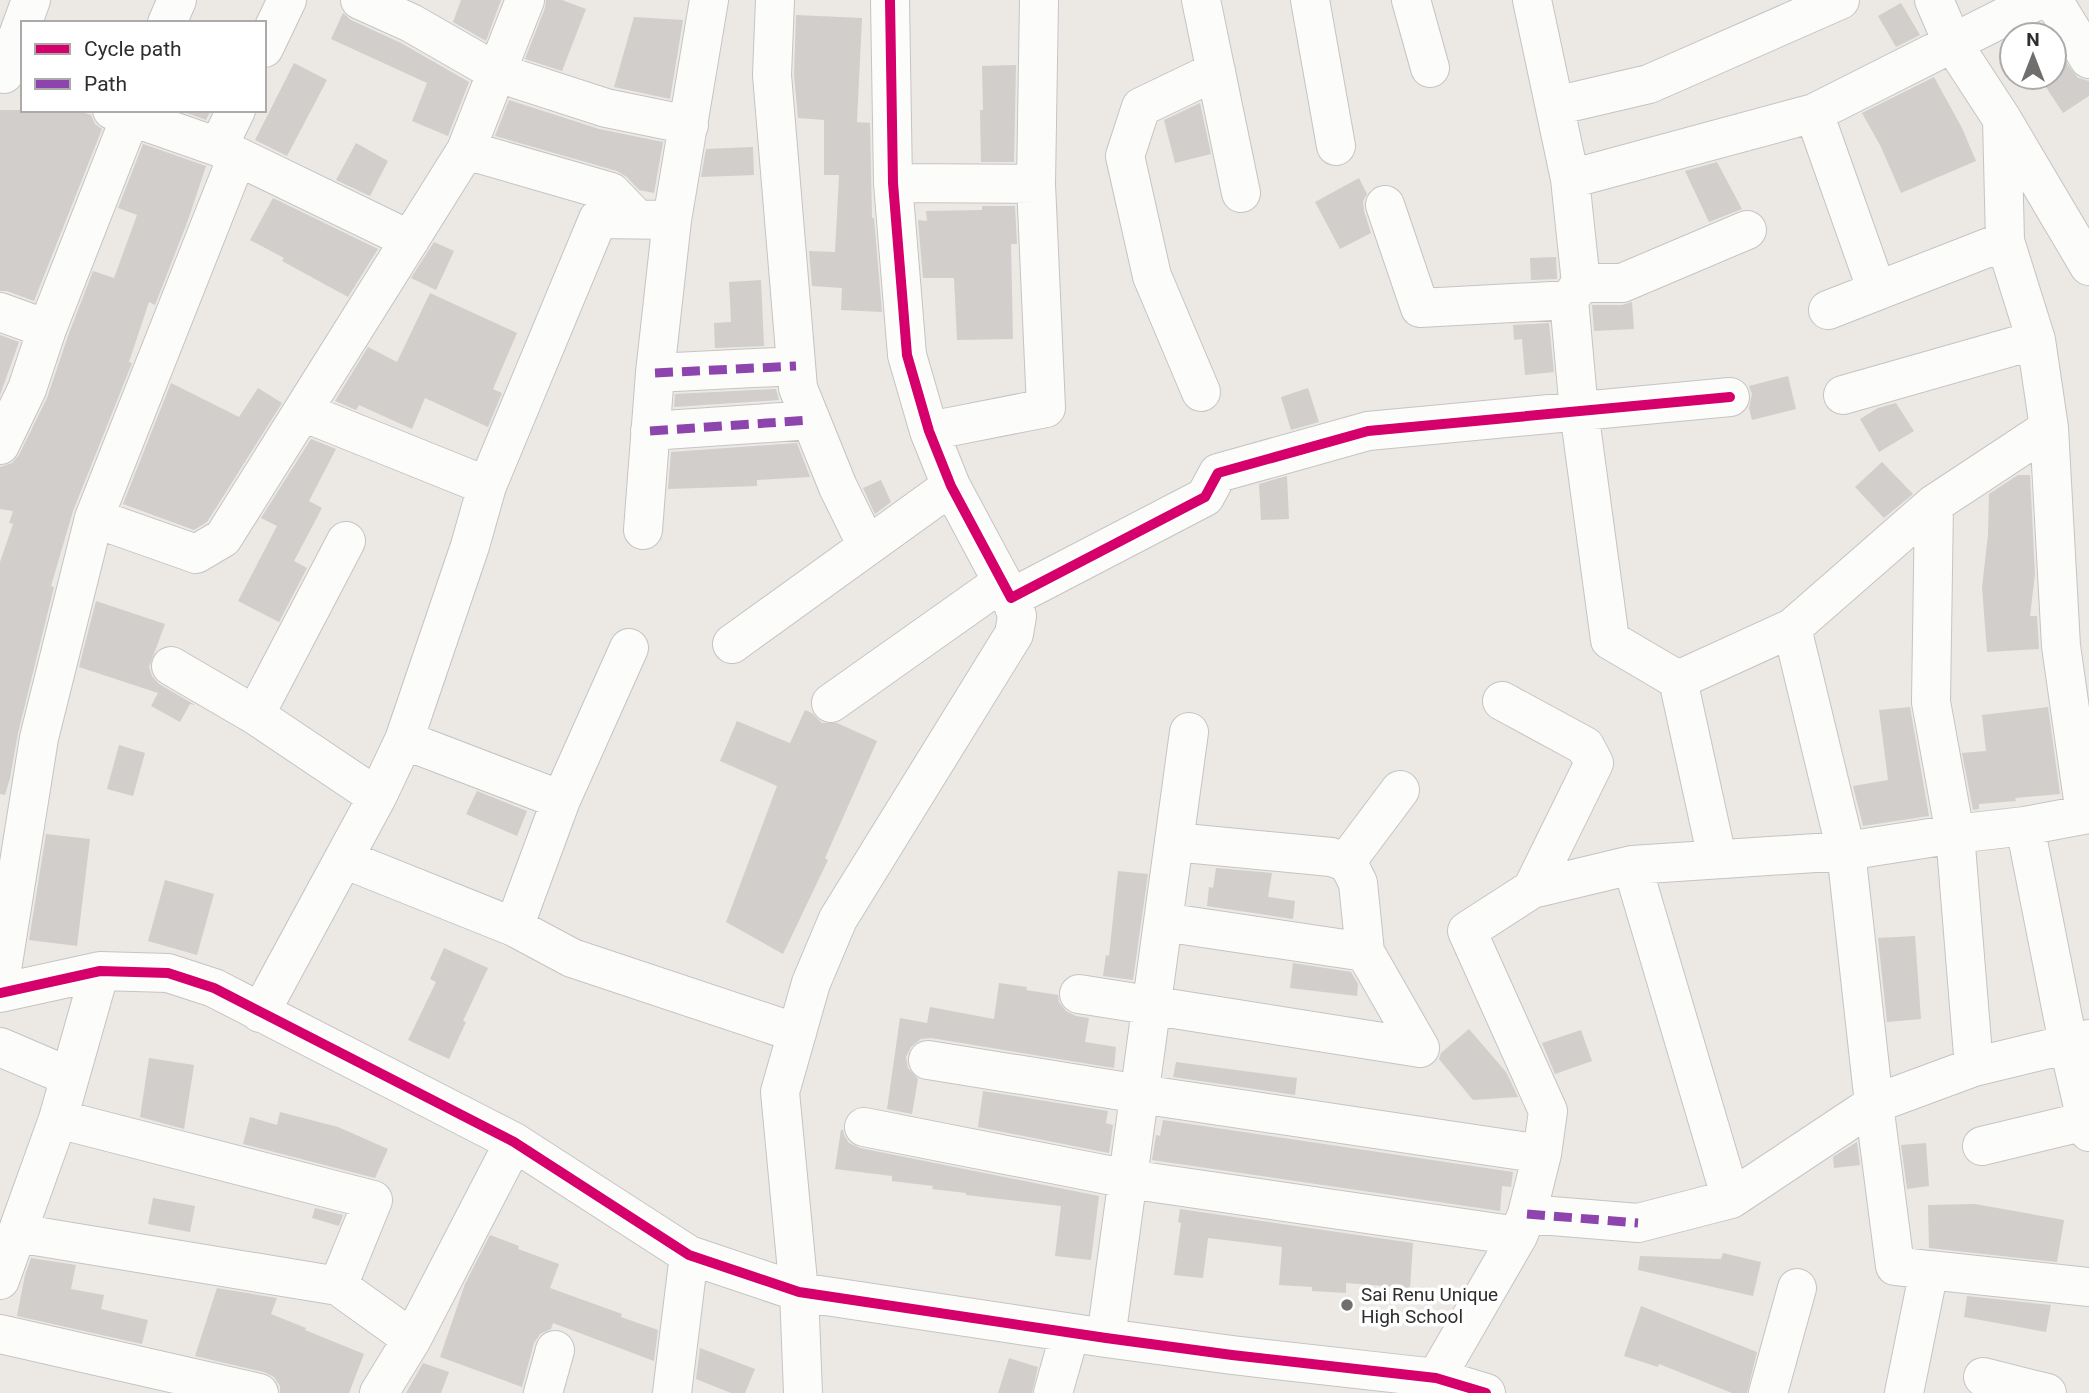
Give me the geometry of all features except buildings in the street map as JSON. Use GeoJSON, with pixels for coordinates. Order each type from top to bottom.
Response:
{"type":"FeatureCollection","features":[{"type":"Feature","properties":{"kind":"street"},"geometry":{"type":"LineString","coordinates":[[25,21],[31,0]]}},
{"type":"Feature","properties":{"kind":"street"},"geometry":{"type":"LineString","coordinates":[[168,21],[177,0]]}},
{"type":"Feature","properties":{"kind":"street"},"geometry":{"type":"LineString","coordinates":[[266,44],[286,0]]}},
{"type":"Feature","properties":{"kind":"street"},"geometry":{"type":"LineString","coordinates":[[360,0],[411,23],[498,73],[606,108],[689,125]]}},
{"type":"Feature","properties":{"kind":"street"},"geometry":{"type":"LineString","coordinates":[[93,518],[196,554],[223,538],[466,150],[525,0]]}},
{"type":"Feature","properties":{"kind":"street"},"geometry":{"type":"LineString","coordinates":[[643,530],[655,373],[654,220],[689,125],[709,0]]}},
{"type":"Feature","properties":{"kind":"street"},"geometry":{"type":"LineString","coordinates":[[775,0],[772,75],[798,388],[838,487],[867,547]]}},
{"type":"Feature","properties":{"kind":"street"},"geometry":{"type":"LineString","coordinates":[[803,1393],[799,1292],[780,1092],[811,983],[838,919],[1014,634],[1017,616],[951,486],[929,432],[907,355],[893,183],[890,0]]}},
{"type":"Feature","properties":{"kind":"street"},"geometry":{"type":"LineString","coordinates":[[929,432],[1046,408],[1036,184],[1039,0]]}},
{"type":"Feature","properties":{"kind":"street"},"geometry":{"type":"LineString","coordinates":[[1201,0],[1241,193]]}},
{"type":"Feature","properties":{"kind":"street"},"geometry":{"type":"LineString","coordinates":[[1310,0],[1336,146]]}},
{"type":"Feature","properties":{"kind":"street"},"geometry":{"type":"LineString","coordinates":[[1411,0],[1430,68]]}},
{"type":"Feature","properties":{"kind":"street"},"geometry":{"type":"LineString","coordinates":[[1532,0],[1570,179],[1578,411],[1610,640],[1678,680],[1717,858]]}},
{"type":"Feature","properties":{"kind":"street"},"geometry":{"type":"LineString","coordinates":[[1555,106],[1649,84],[1840,0]]}},
{"type":"Feature","properties":{"kind":"street"},"geometry":{"type":"LineString","coordinates":[[1934,0],[1953,44],[2002,119],[2089,267]]}},
{"type":"Feature","properties":{"kind":"street"},"geometry":{"type":"LineString","coordinates":[[1570,179],[1814,113],[2038,0]]}},
{"type":"Feature","properties":{"kind":"street"},"geometry":{"type":"LineString","coordinates":[[2053,0],[2089,59]]}},
{"type":"Feature","properties":{"kind":"street"},"geometry":{"type":"LineString","coordinates":[[9,76],[21,35]]}},
{"type":"Feature","properties":{"kind":"street"},"geometry":{"type":"LineString","coordinates":[[1201,392],[1152,276],[1125,156],[1141,107],[1216,71]]}},
{"type":"Feature","properties":{"kind":"street"},"geometry":{"type":"LineString","coordinates":[[0,445],[27,389],[125,112],[228,152],[410,240]]}},
{"type":"Feature","properties":{"kind":"street"},"geometry":{"type":"LineString","coordinates":[[0,982],[39,738],[93,518],[228,152],[236,112]]}},
{"type":"Feature","properties":{"kind":"street"},"geometry":{"type":"LineString","coordinates":[[1814,113],[1877,291]]}},
{"type":"Feature","properties":{"kind":"street"},"geometry":{"type":"LineString","coordinates":[[1436,1378],[1522,1225],[1542,1154],[1548,1111],[1466,931],[1532,889],[1632,865],[1846,851],[2025,826],[2087,814],[2075,643],[2049,428],[2036,340],[2005,241],[2002,119]]}},
{"type":"Feature","properties":{"kind":"street"},"geometry":{"type":"LineString","coordinates":[[466,150],[611,192],[654,220]]}},
{"type":"Feature","properties":{"kind":"street"},"geometry":{"type":"LineString","coordinates":[[893,183],[1036,184]]}},
{"type":"Feature","properties":{"kind":"street"},"geometry":{"type":"LineString","coordinates":[[1385,205],[1420,308],[1575,291],[1622,283],[1748,230]]}},
{"type":"Feature","properties":{"kind":"street"},"geometry":{"type":"LineString","coordinates":[[260,1013],[377,797],[404,740],[470,546],[487,486],[598,219],[654,220]]}},
{"type":"Feature","properties":{"kind":"street"},"geometry":{"type":"LineString","coordinates":[[1828,310],[2005,241]]}},
{"type":"Feature","properties":{"kind":"street"},"geometry":{"type":"LineString","coordinates":[[0,312],[47,329]]}},
{"type":"Feature","properties":{"kind":"street"},"geometry":{"type":"LineString","coordinates":[[1843,396],[2036,340]]}},
{"type":"Feature","properties":{"kind":"street"},"geometry":{"type":"LineString","coordinates":[[655,373],[796,366]]}},
{"type":"Feature","properties":{"kind":"street"},"geometry":{"type":"LineString","coordinates":[[831,703],[1006,590],[1205,496],[1219,473],[1368,432],[1730,397]]}},
{"type":"Feature","properties":{"kind":"street"},"geometry":{"type":"LineString","coordinates":[[303,412],[487,486]]}},
{"type":"Feature","properties":{"kind":"street"},"geometry":{"type":"LineString","coordinates":[[650,432],[811,420]]}},
{"type":"Feature","properties":{"kind":"street"},"geometry":{"type":"LineString","coordinates":[[1678,680],[1791,628],[1934,504],[2049,428]]}},
{"type":"Feature","properties":{"kind":"street"},"geometry":{"type":"LineString","coordinates":[[732,644],[951,486]]}},
{"type":"Feature","properties":{"kind":"street"},"geometry":{"type":"LineString","coordinates":[[1934,504],[1931,702],[1955,834],[1974,1068]]}},
{"type":"Feature","properties":{"kind":"street"},"geometry":{"type":"LineString","coordinates":[[255,715],[346,541]]}},
{"type":"Feature","properties":{"kind":"street"},"geometry":{"type":"LineString","coordinates":[[1791,628],[1846,851],[1895,1266],[2089,1287]]}},
{"type":"Feature","properties":{"kind":"street"},"geometry":{"type":"LineString","coordinates":[[514,927],[561,800],[629,648]]}},
{"type":"Feature","properties":{"kind":"street"},"geometry":{"type":"LineString","coordinates":[[171,666],[255,715],[377,797]]}},
{"type":"Feature","properties":{"kind":"street"},"geometry":{"type":"LineString","coordinates":[[1502,701],[1585,746],[1594,762],[1532,889]]}},
{"type":"Feature","properties":{"kind":"street"},"geometry":{"type":"LineString","coordinates":[[1053,1393],[1088,1335],[1128,1179],[1189,732]]}},
{"type":"Feature","properties":{"kind":"street"},"geometry":{"type":"LineString","coordinates":[[404,740],[561,800]]}},
{"type":"Feature","properties":{"kind":"street"},"geometry":{"type":"LineString","coordinates":[[1346,862],[1400,790]]}},
{"type":"Feature","properties":{"kind":"street"},"geometry":{"type":"LineString","coordinates":[[1982,1146],[2088,1127],[2078,1041],[2025,826]]}},
{"type":"Feature","properties":{"kind":"street"},"geometry":{"type":"LineString","coordinates":[[1079,994],[1420,1048],[1364,952],[1358,883],[1346,862],[1331,857],[1174,842]]}},
{"type":"Feature","properties":{"kind":"street"},"geometry":{"type":"LineString","coordinates":[[344,859],[514,927],[572,958],[797,1032]]}},
{"type":"Feature","properties":{"kind":"street"},"geometry":{"type":"LineString","coordinates":[[1632,865],[1731,1199]]}},
{"type":"Feature","properties":{"kind":"street"},"geometry":{"type":"LineString","coordinates":[[1163,922],[1364,952]]}},
{"type":"Feature","properties":{"kind":"street"},"geometry":{"type":"LineString","coordinates":[[0,1280],[58,1119],[100,971]]}},
{"type":"Feature","properties":{"kind":"street"},"geometry":{"type":"LineString","coordinates":[[0,993],[100,971],[168,973],[214,988],[514,1142],[690,1255],[799,1292],[1232,1355],[1436,1378],[1486,1393]]}},
{"type":"Feature","properties":{"kind":"street"},"geometry":{"type":"LineString","coordinates":[[864,1127],[1128,1179],[1522,1225],[1638,1223],[1731,1199],[1874,1104],[1974,1068],[2078,1041]]}},
{"type":"Feature","properties":{"kind":"street"},"geometry":{"type":"LineString","coordinates":[[0,1046],[69,1077]]}},
{"type":"Feature","properties":{"kind":"street"},"geometry":{"type":"LineString","coordinates":[[928,1060],[1542,1154]]}},
{"type":"Feature","properties":{"kind":"street"},"geometry":{"type":"LineString","coordinates":[[58,1119],[373,1200],[338,1286]]}},
{"type":"Feature","properties":{"kind":"street"},"geometry":{"type":"LineString","coordinates":[[379,1393],[412,1339],[514,1142]]}},
{"type":"Feature","properties":{"kind":"street"},"geometry":{"type":"LineString","coordinates":[[17,1233],[338,1286],[412,1339]]}},
{"type":"Feature","properties":{"kind":"street"},"geometry":{"type":"LineString","coordinates":[[683,1391],[690,1255]]}},
{"type":"Feature","properties":{"kind":"street"},"geometry":{"type":"LineString","coordinates":[[1905,1393],[1929,1270]]}},
{"type":"Feature","properties":{"kind":"street"},"geometry":{"type":"LineString","coordinates":[[1768,1393],[1797,1288]]}},
{"type":"Feature","properties":{"kind":"street"},"geometry":{"type":"LineString","coordinates":[[0,1334],[259,1393]]}},
{"type":"Feature","properties":{"kind":"street"},"geometry":{"type":"LineString","coordinates":[[543,1393],[555,1350]]}},
{"type":"Feature","properties":{"kind":"street"},"geometry":{"type":"LineString","coordinates":[[1983,1377],[2047,1393]]}},
{"type":"Feature","properties":{"kind":"marked path"},"geometry":{"type":"LineString","coordinates":[[655,373],[796,366]]}},
{"type":"Feature","properties":{"kind":"marked path"},"geometry":{"type":"LineString","coordinates":[[650,431],[811,420]]}},
{"type":"Feature","properties":{"kind":"marked path"},"geometry":{"type":"LineString","coordinates":[[1527,1214],[1638,1223]]}},
{"type":"Feature","properties":{"kind":"cycle path"},"geometry":{"type":"LineString","coordinates":[[890,0],[893,183],[907,355],[929,431],[951,486],[1011,598],[1205,497],[1218,473],[1368,431],[1730,397]]}},
{"type":"Feature","properties":{"kind":"cycle path"},"geometry":{"type":"LineString","coordinates":[[0,993],[100,971],[168,973],[214,988],[514,1142],[689,1255],[799,1292],[1106,1338],[1436,1378],[1486,1393]]}},
{"type":"Feature","properties":{"kind":"place","name":"Sai Renu Unique High School"},"geometry":{"type":"Point","coordinates":[1347,1305]}}]}
